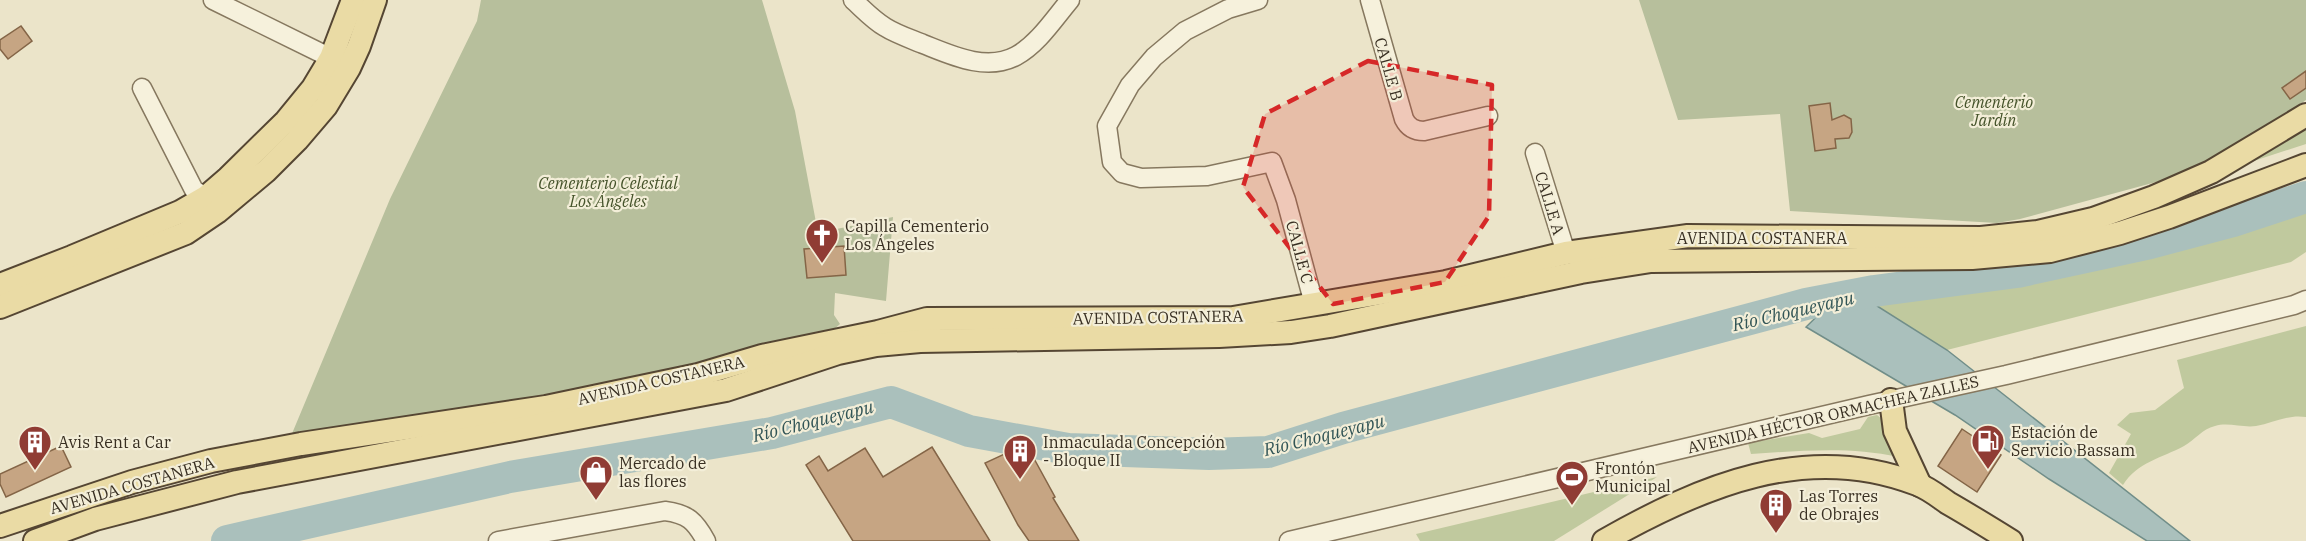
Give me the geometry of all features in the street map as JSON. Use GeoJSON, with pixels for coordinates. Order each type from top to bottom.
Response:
{"type":"FeatureCollection","features":[{"type":"Feature","properties":{"kind":"main road"},"geometry":{"type":"LineString","coordinates":[[0,307],[186,233],[212,205],[266,171],[326,106],[340,63],[353,0]]}},
{"type":"Feature","properties":{"kind":"main road"},"geometry":{"type":"LineString","coordinates":[[340,63],[359,46],[375,0]]}},
{"type":"Feature","properties":{"kind":"main road","name":"AVENIDA COSTANERA"},"geometry":{"type":"LineString","coordinates":[[0,526],[132,482],[211,461],[301,444],[546,407],[698,375],[819,342],[878,332],[927,319],[1233,318],[1446,282],[1566,253],[1688,236],[1726,238],[1826,235],[1869,239],[1970,238],[2038,232],[2093,219],[2154,197],[2211,172],[2306,115]]}},
{"type":"Feature","properties":{"kind":"main road","name":"AVENIDA COSTANERA"},"geometry":{"type":"LineString","coordinates":[[35,541],[95,519],[226,485],[726,390],[838,353],[876,345],[920,341],[1219,336],[1291,332],[1330,326],[1581,272],[1651,261],[1971,258],[2050,251],[2160,220],[2306,165]]}},
{"type":"Feature","properties":{"kind":"main road"},"geometry":{"type":"LineString","coordinates":[[0,285],[180,212],[212,205]]}},
{"type":"Feature","properties":{"kind":"main road"},"geometry":{"type":"LineString","coordinates":[[1891,400],[1895,431],[1920,485]]}},
{"type":"Feature","properties":{"kind":"main road"},"geometry":{"type":"LineString","coordinates":[[1604,541],[1650,515],[1695,495],[1763,473],[1807,467],[1838,466],[1886,473],[1920,485],[2011,541]]}},
{"type":"Feature","properties":{"kind":"street"},"geometry":{"type":"LineString","coordinates":[[213,0],[340,63]]}},
{"type":"Feature","properties":{"kind":"street"},"geometry":{"type":"LineString","coordinates":[[854,0],[885,27],[952,56],[975,62],[1002,62],[1017,56],[1036,41],[1070,0]]}},
{"type":"Feature","properties":{"kind":"street","name":"CALLE C"},"geometry":{"type":"LineString","coordinates":[[1258,0],[1228,9],[1185,31],[1154,57],[1130,85],[1107,126],[1109,147],[1112,162],[1122,173],[1141,178],[1207,176],[1272,162],[1286,200],[1314,304]]}},
{"type":"Feature","properties":{"kind":"street","name":"CALLE B"},"geometry":{"type":"LineString","coordinates":[[1370,0],[1404,119],[1409,126],[1418,131],[1488,116]]}},
{"type":"Feature","properties":{"kind":"street"},"geometry":{"type":"LineString","coordinates":[[142,88],[194,190],[212,205]]}},
{"type":"Feature","properties":{"kind":"street","name":"CALLE A"},"geometry":{"type":"LineString","coordinates":[[1535,153],[1566,253]]}},
{"type":"Feature","properties":{"kind":"street","name":"AVENIDA HÉCTOR ORMACHEA ZALLES"},"geometry":{"type":"LineString","coordinates":[[1291,541],[2006,375],[2294,305],[2306,300]]}},
{"type":"Feature","properties":{"kind":"street"},"geometry":{"type":"LineString","coordinates":[[498,541],[665,511],[683,513],[699,527],[706,541]]}},
{"type":"Feature","properties":{"kind":"highlighted area"},"geometry":{"type":"Polygon","coordinates":[[[1368,61],[1492,85],[1489,216],[1445,282],[1333,304],[1243,187],[1265,114],[1368,61]]]}},
{"type":"Feature","properties":{"kind":"green space","name":"Cementerio Celestial Los Ángeles"},"geometry":{"type":"Polygon","coordinates":[[[481,0],[762,0],[795,111],[818,233],[893,217],[886,301],[835,293],[834,315],[840,324],[831,332],[675,377],[291,436],[390,199],[477,21],[481,0]]]}},
{"type":"Feature","properties":{"kind":"green space","name":"Cementerio Jardín"},"geometry":{"type":"Polygon","coordinates":[[[1639,0],[2306,0],[2306,100],[2248,142],[2167,179],[2020,219],[1997,223],[1790,211],[1780,114],[1678,120],[1639,0]]]}},
{"type":"Feature","properties":{"kind":"green space"},"geometry":{"type":"Polygon","coordinates":[[[2306,126],[2306,144],[2214,174],[2306,126]]]}},
{"type":"Feature","properties":{"kind":"green space"},"geometry":{"type":"Polygon","coordinates":[[[2306,200],[2306,252],[2291,262],[1947,350],[1847,287],[2034,268],[2227,226],[2306,200]]]}},
{"type":"Feature","properties":{"kind":"green space"},"geometry":{"type":"Polygon","coordinates":[[[2306,326],[2306,417],[2287,418],[2256,426],[2215,426],[2184,446],[2150,461],[2135,471],[2123,485],[2109,473],[2131,434],[2117,425],[2130,413],[2155,410],[2184,388],[2177,360],[2306,326]]]}},
{"type":"Feature","properties":{"kind":"green space"},"geometry":{"type":"Polygon","coordinates":[[[1877,415],[1882,419],[1898,457],[1843,450],[1751,454],[1748,443],[1809,433],[1822,438],[1860,429],[1868,417],[1877,415]]]}},
{"type":"Feature","properties":{"kind":"green space","name":"Frontón Municipal"},"geometry":{"type":"Polygon","coordinates":[[[1657,477],[1554,541],[1420,541],[1416,534],[1657,477]]]}},
{"type":"Feature","properties":{"kind":"water"},"geometry":{"type":"Polygon","coordinates":[[[1847,287],[1947,350],[2190,541],[2147,541],[2049,479],[1955,415],[1806,327],[1847,287]]]}},
{"type":"Feature","properties":{"kind":"building"},"geometry":{"type":"Polygon","coordinates":[[[21,26],[32,41],[8,59],[0,49],[0,40],[21,26]]]}},
{"type":"Feature","properties":{"kind":"building"},"geometry":{"type":"Polygon","coordinates":[[[2306,71],[2306,88],[2290,99],[2282,88],[2306,71]]]}},
{"type":"Feature","properties":{"kind":"building"},"geometry":{"type":"Polygon","coordinates":[[[1830,103],[1832,120],[1844,115],[1851,119],[1852,132],[1849,138],[1835,139],[1836,148],[1815,151],[1809,106],[1830,103]]]}},
{"type":"Feature","properties":{"kind":"building"},"geometry":{"type":"Polygon","coordinates":[[[844,246],[846,275],[807,278],[804,249],[844,246]]]}},
{"type":"Feature","properties":{"kind":"building"},"geometry":{"type":"Polygon","coordinates":[[[1962,429],[2001,455],[1977,492],[1938,466],[1962,429]]]}},
{"type":"Feature","properties":{"kind":"building","name":"Inmaculada Concepción - Bloque II"},"geometry":{"type":"Polygon","coordinates":[[[1026,444],[1055,497],[1053,498],[1079,541],[1029,541],[1018,525],[985,463],[1026,444]]]}},
{"type":"Feature","properties":{"kind":"building","name":"Avis Rent a Car"},"geometry":{"type":"Polygon","coordinates":[[[61,446],[71,467],[6,497],[0,484],[0,474],[61,446]]]}},
{"type":"Feature","properties":{"kind":"building"},"geometry":{"type":"Polygon","coordinates":[[[932,447],[990,541],[853,541],[806,465],[819,456],[828,471],[865,448],[883,477],[932,447]]]}},
{"type":"Feature","properties":{"kind":"waterway","name":"Río Choqueyapu"},"geometry":{"type":"LineString","coordinates":[[227,541],[510,477],[772,433],[891,402],[969,431],[1068,449],[1209,454],[1268,452],[1343,428],[1806,304],[1874,291],[2017,272],[2150,243],[2233,221],[2306,197]]}},
{"type":"Feature","properties":{"kind":"place","name":"Capilla Cementerio Los Ángeles"},"geometry":{"type":"Point","coordinates":[822,264]}},
{"type":"Feature","properties":{"kind":"place","name":"Estación de Servicio Bassam"},"geometry":{"type":"Point","coordinates":[1988,470]}},
{"type":"Feature","properties":{"kind":"place","name":"Avis Rent a Car"},"geometry":{"type":"Point","coordinates":[35,471]}},
{"type":"Feature","properties":{"kind":"place","name":"Inmaculada Concepción - Bloque II"},"geometry":{"type":"Point","coordinates":[1020,480]}},
{"type":"Feature","properties":{"kind":"place","name":"Mercado de las flores"},"geometry":{"type":"Point","coordinates":[596,501]}},
{"type":"Feature","properties":{"kind":"place","name":"Frontón Municipal"},"geometry":{"type":"Point","coordinates":[1572,506]}},
{"type":"Feature","properties":{"kind":"place","name":"Las Torres de Obrajes"},"geometry":{"type":"Point","coordinates":[1776,534]}}]}
